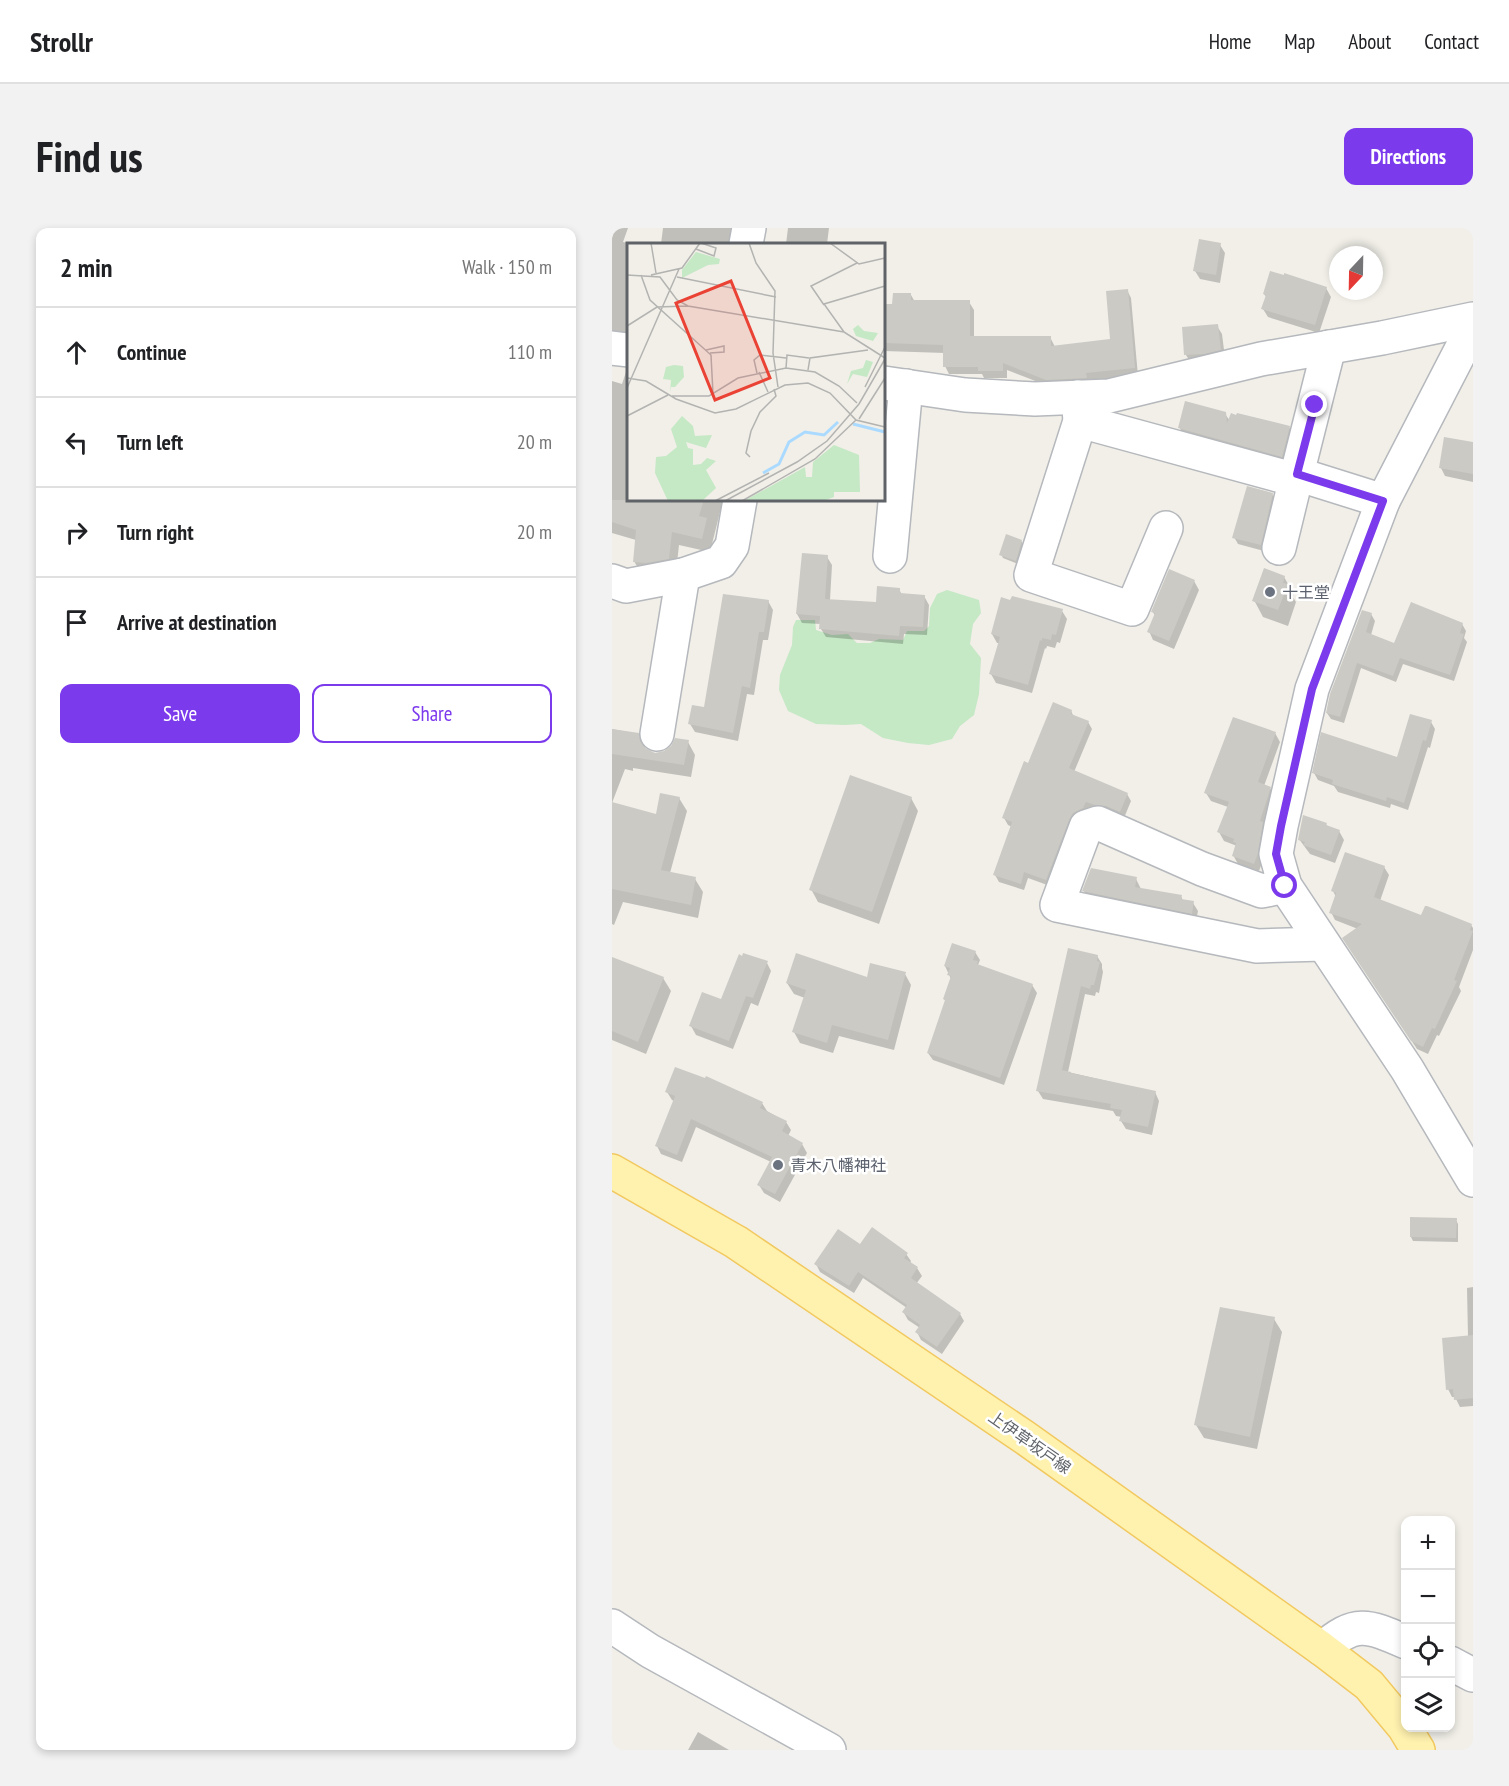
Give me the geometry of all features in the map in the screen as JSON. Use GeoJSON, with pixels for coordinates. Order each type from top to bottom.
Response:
{"type":"FeatureCollection","features":[{"type":"Feature","properties":{"kind":"main road","name":"上伊草坂戸線"},"geometry":{"type":"LineString","coordinates":[[612,1171],[746,1249],[1024,1437],[1322,1649],[1369,1686],[1404,1727],[1418,1750]]}},
{"type":"Feature","properties":{"kind":"street"},"geometry":{"type":"LineString","coordinates":[[746,243],[748,228]]}},
{"type":"Feature","properties":{"kind":"street"},"geometry":{"type":"LineString","coordinates":[[1079,409],[1109,396],[1261,359],[1473,320]]}},
{"type":"Feature","properties":{"kind":"street"},"geometry":{"type":"LineString","coordinates":[[1473,320],[1462,348],[1383,501],[1312,689],[1276,854],[1285,886],[1407,1069],[1473,1180]]}},
{"type":"Feature","properties":{"kind":"street"},"geometry":{"type":"LineString","coordinates":[[1279,548],[1329,347]]}},
{"type":"Feature","properties":{"kind":"street"},"geometry":{"type":"LineString","coordinates":[[612,348],[627,350]]}},
{"type":"Feature","properties":{"kind":"street"},"geometry":{"type":"LineString","coordinates":[[890,556],[895,385],[965,395],[1035,399],[1079,409],[1296,477],[1383,501]]}},
{"type":"Feature","properties":{"kind":"street"},"geometry":{"type":"LineString","coordinates":[[1079,409],[1031,575],[1132,609],[1166,528]]}},
{"type":"Feature","properties":{"kind":"street"},"geometry":{"type":"LineString","coordinates":[[612,581],[626,586],[682,575],[721,562],[732,546],[740,501]]}},
{"type":"Feature","properties":{"kind":"street"},"geometry":{"type":"LineString","coordinates":[[657,734],[682,575]]}},
{"type":"Feature","properties":{"kind":"street"},"geometry":{"type":"LineString","coordinates":[[1285,886],[1262,891],[1202,869],[1098,823],[1086,827],[1057,905],[1257,946],[1323,944]]}},
{"type":"Feature","properties":{"kind":"street"},"geometry":{"type":"LineString","coordinates":[[612,1626],[650,1651],[829,1750]]}},
{"type":"Feature","properties":{"kind":"street"},"geometry":{"type":"LineString","coordinates":[[1322,1649],[1339,1635],[1358,1628],[1382,1632],[1401,1640]]}},
{"type":"Feature","properties":{"kind":"street"},"geometry":{"type":"LineString","coordinates":[[1455,1666],[1473,1675]]}},
{"type":"Feature","properties":{"kind":"green space"},"geometry":{"type":"Polygon","coordinates":[[[947,590],[979,600],[981,613],[973,624],[970,644],[981,658],[979,694],[974,715],[960,726],[952,739],[929,745],[908,743],[883,738],[861,724],[816,724],[788,711],[779,690],[780,675],[792,645],[793,627],[796,620],[815,620],[816,630],[832,635],[848,634],[857,643],[870,643],[879,639],[903,640],[907,631],[924,631],[929,626],[930,608],[937,594],[947,590]]]}},
{"type":"Feature","properties":{"kind":"building"},"geometry":{"type":"Polygon","coordinates":[[[1199,239],[1221,243],[1216,275],[1193,271],[1199,239]]]}},
{"type":"Feature","properties":{"kind":"building"},"geometry":{"type":"Polygon","coordinates":[[[1270,271],[1284,275],[1284,273],[1327,287],[1315,325],[1261,309],[1270,271]]]}},
{"type":"Feature","properties":{"kind":"building"},"geometry":{"type":"Polygon","coordinates":[[[1128,289],[1135,368],[1086,373],[1087,378],[1046,380],[1003,363],[1003,371],[978,371],[978,367],[943,367],[943,345],[885,343],[885,304],[892,304],[893,293],[911,293],[911,300],[970,300],[970,336],[1051,336],[1051,346],[1110,339],[1106,291],[1128,289]]]}},
{"type":"Feature","properties":{"kind":"building"},"geometry":{"type":"Polygon","coordinates":[[[1218,324],[1221,350],[1184,355],[1182,327],[1218,324]]]}},
{"type":"Feature","properties":{"kind":"building"},"geometry":{"type":"Polygon","coordinates":[[[1185,401],[1226,412],[1227,423],[1231,413],[1236,415],[1237,413],[1290,426],[1282,457],[1178,428],[1185,401]]]}},
{"type":"Feature","properties":{"kind":"building"},"geometry":{"type":"Polygon","coordinates":[[[1444,437],[1473,442],[1473,474],[1439,468],[1444,437]]]}},
{"type":"Feature","properties":{"kind":"building"},"geometry":{"type":"Polygon","coordinates":[[[1247,486],[1273,493],[1261,545],[1232,538],[1247,486]]]}},
{"type":"Feature","properties":{"kind":"building"},"geometry":{"type":"Polygon","coordinates":[[[612,500],[704,501],[699,516],[707,518],[702,539],[672,532],[669,559],[646,563],[633,562],[636,530],[612,522],[612,500]]]}},
{"type":"Feature","properties":{"kind":"building"},"geometry":{"type":"Polygon","coordinates":[[[1006,534],[1022,540],[1016,561],[999,555],[1006,534]]]}},
{"type":"Feature","properties":{"kind":"building"},"geometry":{"type":"Polygon","coordinates":[[[802,553],[828,555],[825,599],[876,602],[877,586],[900,588],[900,593],[925,595],[923,627],[900,626],[899,636],[819,629],[820,616],[796,614],[802,553]]]}},
{"type":"Feature","properties":{"kind":"building","name":"十王堂"},"geometry":{"type":"Polygon","coordinates":[[[1264,568],[1285,576],[1283,583],[1288,584],[1278,610],[1252,601],[1264,568]]]}},
{"type":"Feature","properties":{"kind":"building"},"geometry":{"type":"Polygon","coordinates":[[[1169,569],[1195,580],[1169,641],[1147,632],[1155,613],[1151,612],[1169,569]]]}},
{"type":"Feature","properties":{"kind":"building"},"geometry":{"type":"Polygon","coordinates":[[[723,594],[769,600],[764,632],[759,632],[750,688],[742,686],[733,733],[688,724],[692,705],[704,707],[723,594]]]}},
{"type":"Feature","properties":{"kind":"building"},"geometry":{"type":"Polygon","coordinates":[[[1012,596],[1063,609],[1056,635],[1052,634],[1051,640],[1042,638],[1042,641],[1040,640],[1028,685],[989,674],[1000,637],[991,634],[1001,597],[1010,600],[1012,596]]]}},
{"type":"Feature","properties":{"kind":"building"},"geometry":{"type":"Polygon","coordinates":[[[1411,602],[1463,623],[1460,633],[1464,634],[1450,675],[1400,658],[1393,676],[1357,663],[1340,717],[1326,713],[1330,694],[1362,610],[1372,613],[1366,632],[1394,643],[1411,602]]]}},
{"type":"Feature","properties":{"kind":"building"},"geometry":{"type":"Polygon","coordinates":[[[1053,702],[1072,710],[1071,714],[1089,721],[1069,768],[1128,793],[1120,812],[1106,806],[1086,802],[1083,808],[1073,813],[1046,880],[1024,872],[1021,884],[993,875],[1012,822],[1002,818],[1024,761],[1028,763],[1053,702]]]}},
{"type":"Feature","properties":{"kind":"building"},"geometry":{"type":"Polygon","coordinates":[[[1410,714],[1432,720],[1426,741],[1423,740],[1404,803],[1387,797],[1386,801],[1332,784],[1333,780],[1312,773],[1321,732],[1397,757],[1410,714]]]}},
{"type":"Feature","properties":{"kind":"building"},"geometry":{"type":"Polygon","coordinates":[[[1233,717],[1276,732],[1258,782],[1271,787],[1260,821],[1263,822],[1254,864],[1232,856],[1236,843],[1233,842],[1234,839],[1217,832],[1229,802],[1204,793],[1233,717]]]}},
{"type":"Feature","properties":{"kind":"building"},"geometry":{"type":"Polygon","coordinates":[[[612,729],[639,733],[640,741],[645,748],[655,753],[671,746],[675,738],[689,740],[684,765],[612,754],[612,729]]]}},
{"type":"Feature","properties":{"kind":"building"},"geometry":{"type":"Polygon","coordinates":[[[850,775],[912,797],[872,912],[809,890],[850,775]]]}},
{"type":"Feature","properties":{"kind":"building"},"geometry":{"type":"Polygon","coordinates":[[[660,793],[680,797],[661,870],[696,877],[691,905],[612,889],[612,802],[656,814],[660,793]]]}},
{"type":"Feature","properties":{"kind":"building"},"geometry":{"type":"Polygon","coordinates":[[[1303,815],[1340,830],[1331,855],[1303,845],[1305,842],[1298,840],[1303,815]]]}},
{"type":"Feature","properties":{"kind":"building"},"geometry":{"type":"Polygon","coordinates":[[[1345,852],[1385,866],[1374,897],[1421,915],[1427,906],[1472,924],[1470,930],[1473,931],[1454,980],[1457,981],[1435,1029],[1432,1028],[1423,1047],[1411,1041],[1342,938],[1362,924],[1329,913],[1336,893],[1331,891],[1345,852]]]}},
{"type":"Feature","properties":{"kind":"building"},"geometry":{"type":"Polygon","coordinates":[[[1091,868],[1137,877],[1135,887],[1182,895],[1181,899],[1194,901],[1192,914],[1082,891],[1091,868]]]}},
{"type":"Feature","properties":{"kind":"building"},"geometry":{"type":"Polygon","coordinates":[[[952,943],[976,951],[973,960],[978,961],[977,964],[1033,984],[1000,1078],[927,1053],[951,976],[947,975],[950,968],[944,966],[952,943]]]}},
{"type":"Feature","properties":{"kind":"building"},"geometry":{"type":"Polygon","coordinates":[[[1068,948],[1098,955],[1097,961],[1100,962],[1094,985],[1091,985],[1090,989],[1081,986],[1062,1070],[1156,1091],[1148,1127],[1119,1121],[1122,1110],[1110,1108],[1111,1104],[1036,1091],[1068,948]]]}},
{"type":"Feature","properties":{"kind":"building"},"geometry":{"type":"Polygon","coordinates":[[[743,953],[768,961],[753,998],[746,996],[729,1041],[689,1026],[702,992],[721,999],[739,954],[742,956],[743,953]]]}},
{"type":"Feature","properties":{"kind":"building"},"geometry":{"type":"Polygon","coordinates":[[[796,953],[867,977],[870,963],[906,972],[888,1040],[832,1025],[827,1043],[792,1032],[806,990],[786,983],[796,953]]]}},
{"type":"Feature","properties":{"kind":"building"},"geometry":{"type":"Polygon","coordinates":[[[612,957],[664,977],[638,1042],[612,1031],[612,957]]]}},
{"type":"Feature","properties":{"kind":"building"},"geometry":{"type":"Polygon","coordinates":[[[675,1067],[705,1078],[706,1076],[763,1102],[760,1108],[787,1121],[782,1131],[803,1143],[775,1194],[757,1185],[772,1157],[691,1119],[677,1155],[655,1146],[675,1096],[665,1092],[675,1067]]]}},
{"type":"Feature","properties":{"kind":"building"},"geometry":{"type":"Polygon","coordinates":[[[1410,1217],[1457,1218],[1456,1238],[1410,1237],[1410,1217]]]}},
{"type":"Feature","properties":{"kind":"building"},"geometry":{"type":"Polygon","coordinates":[[[872,1227],[908,1253],[904,1258],[918,1267],[911,1278],[961,1313],[937,1347],[915,1332],[920,1325],[902,1312],[907,1305],[858,1272],[849,1286],[814,1264],[838,1229],[860,1244],[872,1227]]]}},
{"type":"Feature","properties":{"kind":"building"},"geometry":{"type":"Polygon","coordinates":[[[1220,1307],[1275,1317],[1250,1437],[1194,1425],[1220,1307]]]}},
{"type":"Feature","properties":{"kind":"building"},"geometry":{"type":"Polygon","coordinates":[[[1473,1335],[1473,1398],[1454,1400],[1453,1389],[1446,1390],[1442,1338],[1473,1335]]]}},
{"type":"Feature","properties":{"kind":"place","name":"十王堂"},"geometry":{"type":"Point","coordinates":[1270,592]}},
{"type":"Feature","properties":{"kind":"place","name":"青木八幡神社"},"geometry":{"type":"Point","coordinates":[778,1165]}},
{"type":"Feature","properties":{"kind":"route"},"geometry":{"type":"LineString","coordinates":[[1285,886],[1276,854],[1312,689],[1383,501],[1297,474],[1315,405]]}}]}
